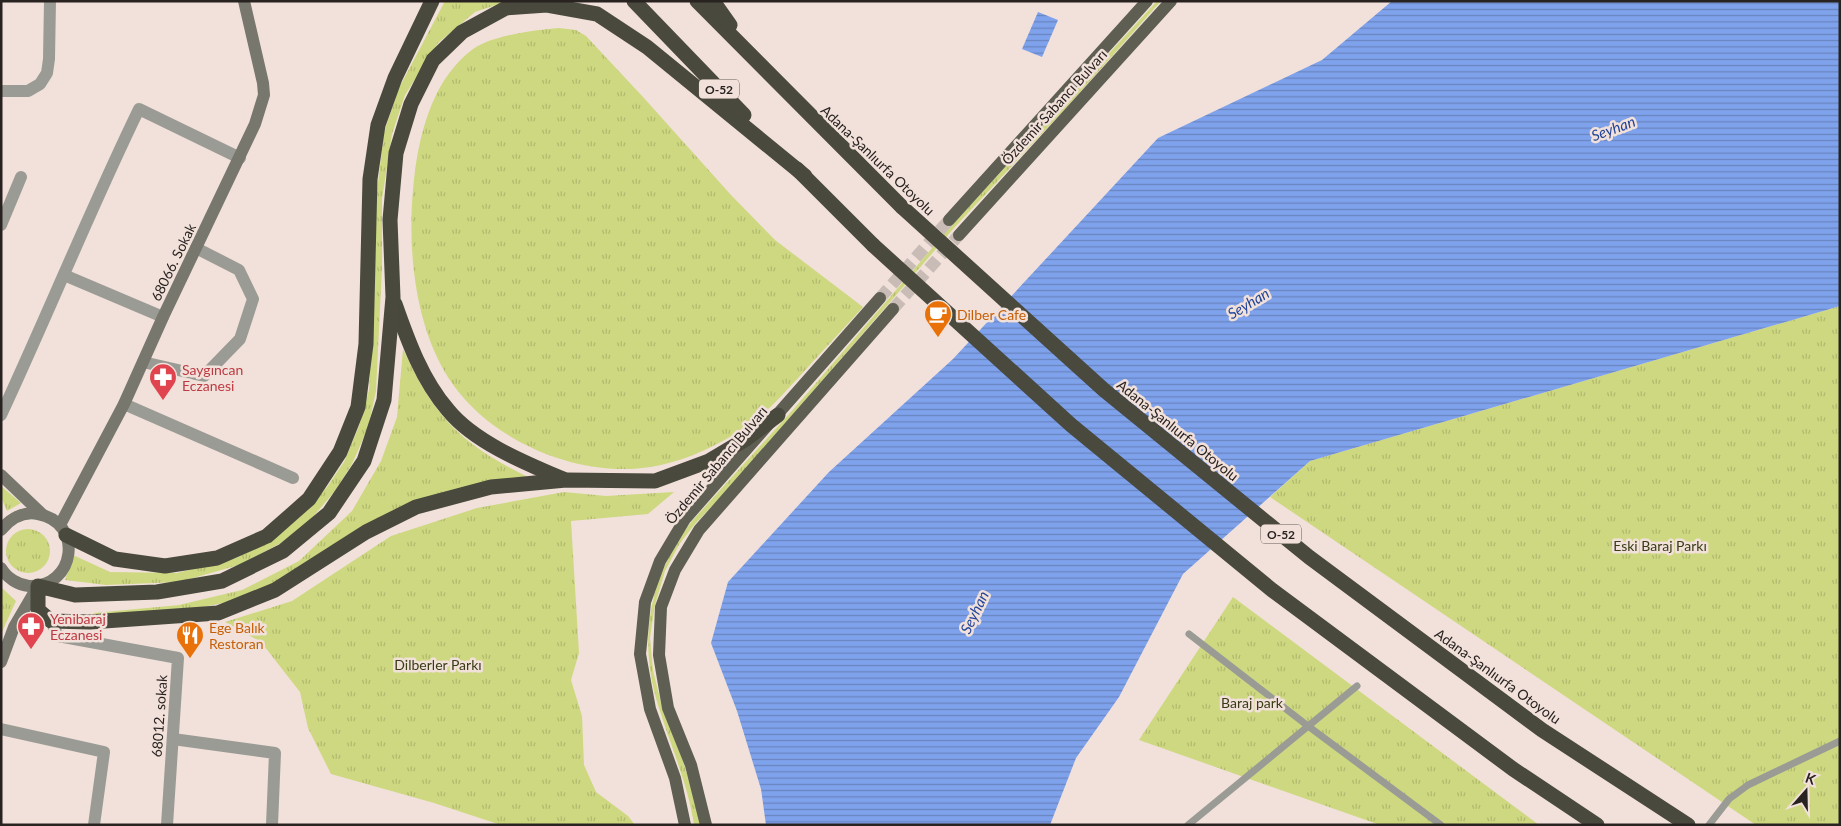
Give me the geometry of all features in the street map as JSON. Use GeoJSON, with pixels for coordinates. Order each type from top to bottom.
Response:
{"type":"FeatureCollection","features":[{"type":"Feature","properties":{"kind":"highway"},"geometry":{"type":"LineString","coordinates":[[63,530],[115,559],[165,566],[217,558],[267,536],[309,499],[340,452],[358,407],[366,344],[370,179],[378,125],[395,78],[432,1]]}},
{"type":"Feature","properties":{"kind":"highway","name":"O-52"},"geometry":{"type":"LineString","coordinates":[[634,1],[873,244],[1070,425],[1272,590],[1513,769],[1597,825]]}},
{"type":"Feature","properties":{"kind":"highway","name":"Adana-Şanlıurfa Otoyolu"},"geometry":{"type":"LineString","coordinates":[[697,1],[902,207],[1104,390],[1309,557],[1542,730],[1688,825]]}},
{"type":"Feature","properties":{"kind":"highway"},"geometry":{"type":"LineString","coordinates":[[713,1],[730,24],[807,113]]}},
{"type":"Feature","properties":{"kind":"highway"},"geometry":{"type":"LineString","coordinates":[[778,415],[709,461],[655,481],[566,480],[490,487],[416,506],[366,532],[275,590],[218,613],[90,622],[51,621],[38,610],[38,586],[75,595],[157,592],[222,580],[283,551],[329,513],[364,461],[384,400],[393,297],[390,220],[396,153],[411,104],[433,60],[462,32],[506,8],[547,5],[597,14],[647,46],[805,176]]}},
{"type":"Feature","properties":{"kind":"highway"},"geometry":{"type":"LineString","coordinates":[[393,297],[407,338],[425,376],[448,411],[472,431],[514,458],[566,480]]}},
{"type":"Feature","properties":{"kind":"main road","name":"68066. Sokak"},"geometry":{"type":"LineString","coordinates":[[63,530],[255,124],[264,95],[263,83],[244,1]]}},
{"type":"Feature","properties":{"kind":"main road","name":"Özdemir Sabancı Bulvarı"},"geometry":{"type":"LineString","coordinates":[[949,220],[1147,1]]}},
{"type":"Feature","properties":{"kind":"main road","name":"Özdemir Sabancı Bulvarı"},"geometry":{"type":"LineString","coordinates":[[959,235],[1171,1]]}},
{"type":"Feature","properties":{"kind":"main road","name":"Özdemir Sabancı Bulvarı"},"geometry":{"type":"LineString","coordinates":[[685,825],[674,778],[650,709],[640,654],[645,602],[660,561],[686,519],[880,298]]}},
{"type":"Feature","properties":{"kind":"main road","name":"Özdemir Sabancı Bulvarı"},"geometry":{"type":"LineString","coordinates":[[706,825],[692,765],[668,708],[659,655],[661,607],[675,570],[699,530],[894,309]]}},
{"type":"Feature","properties":{"kind":"main road"},"geometry":{"type":"LineString","coordinates":[[1,475],[43,515],[63,530],[68,542],[69,554],[66,565],[59,575],[49,582],[38,586],[26,586],[14,582],[1,568]]}},
{"type":"Feature","properties":{"kind":"main road"},"geometry":{"type":"LineString","coordinates":[[2,528],[22,514],[34,513],[43,515]]}},
{"type":"Feature","properties":{"kind":"main road"},"geometry":{"type":"LineString","coordinates":[[1,662],[14,628],[38,586]]}},
{"type":"Feature","properties":{"kind":"street"},"geometry":{"type":"LineString","coordinates":[[1,91],[28,91],[40,84],[47,73],[50,1]]}},
{"type":"Feature","properties":{"kind":"street"},"geometry":{"type":"LineString","coordinates":[[1,415],[139,109],[240,158]]}},
{"type":"Feature","properties":{"kind":"street"},"geometry":{"type":"LineString","coordinates":[[1,225],[21,178]]}},
{"type":"Feature","properties":{"kind":"street"},"geometry":{"type":"LineString","coordinates":[[143,362],[204,376],[240,339],[253,299],[239,270],[196,248]]}},
{"type":"Feature","properties":{"kind":"street"},"geometry":{"type":"LineString","coordinates":[[64,275],[163,317]]}},
{"type":"Feature","properties":{"kind":"street"},"geometry":{"type":"LineString","coordinates":[[124,404],[293,478]]}},
{"type":"Feature","properties":{"kind":"street","name":"68012. sokak"},"geometry":{"type":"LineString","coordinates":[[51,621],[58,636],[178,658],[167,825]]}},
{"type":"Feature","properties":{"kind":"street"},"geometry":{"type":"LineString","coordinates":[[1,729],[104,752],[94,825]]}},
{"type":"Feature","properties":{"kind":"street"},"geometry":{"type":"LineString","coordinates":[[173,740],[275,753],[272,825]]}},
{"type":"Feature","properties":{"kind":"lane"},"geometry":{"type":"LineString","coordinates":[[1189,634],[1308,726],[1442,825]]}},
{"type":"Feature","properties":{"kind":"lane"},"geometry":{"type":"LineString","coordinates":[[1188,825],[1358,686]]}},
{"type":"Feature","properties":{"kind":"lane"},"geometry":{"type":"LineString","coordinates":[[1709,825],[1729,799],[1748,784],[1840,741]]}},
{"type":"Feature","properties":{"kind":"green space"},"geometry":{"type":"Polygon","coordinates":[[[445,1],[508,1],[475,12],[438,43],[405,95],[392,134],[382,199],[382,268],[376,391],[368,428],[352,464],[335,491],[306,525],[281,543],[239,565],[179,582],[106,585],[65,580],[73,555],[110,572],[177,573],[236,558],[276,537],[300,517],[327,487],[344,462],[359,426],[369,390],[376,200],[384,132],[399,88],[445,1]]]}},
{"type":"Feature","properties":{"kind":"green space"},"geometry":{"type":"Polygon","coordinates":[[[1157,1],[1161,1],[1065,109],[954,228],[680,543],[665,571],[655,605],[650,638],[653,670],[662,707],[681,754],[698,810],[700,825],[694,825],[683,780],[652,683],[649,658],[648,634],[651,610],[657,587],[677,542],[692,521],[791,412],[952,225],[1157,1]]]}},
{"type":"Feature","properties":{"kind":"green space"},"geometry":{"type":"Polygon","coordinates":[[[559,28],[576,30],[586,36],[731,195],[775,240],[863,307],[781,397],[754,421],[715,445],[692,455],[656,466],[629,469],[601,468],[572,462],[544,453],[518,441],[472,407],[454,386],[440,363],[429,338],[421,310],[412,254],[412,197],[421,137],[432,104],[440,88],[460,60],[481,44],[514,34],[559,28]]]}},
{"type":"Feature","properties":{"kind":"green space","name":"Eski Baraj Parkı"},"geometry":{"type":"Polygon","coordinates":[[[1840,306],[1840,825],[1756,825],[1270,497],[1310,461],[1840,306]]]}},
{"type":"Feature","properties":{"kind":"green space"},"geometry":{"type":"Polygon","coordinates":[[[403,349],[425,391],[451,425],[483,452],[532,479],[473,485],[238,600],[183,611],[94,617],[94,613],[179,605],[242,590],[299,561],[352,511],[381,461],[397,417],[403,349]]]}},
{"type":"Feature","properties":{"kind":"green space"},"geometry":{"type":"Polygon","coordinates":[[[1,486],[21,503],[7,511],[1,497],[1,486]]]}},
{"type":"Feature","properties":{"kind":"green space","name":"Dilberler Parkı"},"geometry":{"type":"Polygon","coordinates":[[[564,492],[606,496],[674,492],[648,514],[571,521],[579,653],[571,680],[582,716],[584,765],[596,792],[628,816],[635,825],[501,825],[434,803],[331,774],[308,728],[300,692],[261,642],[225,622],[292,601],[391,536],[477,508],[564,492]]]}},
{"type":"Feature","properties":{"kind":"green space"},"geometry":{"type":"Polygon","coordinates":[[[24,529],[32,529],[44,535],[50,551],[44,567],[32,573],[24,573],[12,567],[6,555],[6,547],[12,535],[24,529]]]}},
{"type":"Feature","properties":{"kind":"green space"},"geometry":{"type":"Polygon","coordinates":[[[1,587],[16,601],[1,634],[1,587]]]}},
{"type":"Feature","properties":{"kind":"green space","name":"Baraj park"},"geometry":{"type":"Polygon","coordinates":[[[1233,597],[1539,825],[1380,825],[1139,740],[1233,597]]]}},
{"type":"Feature","properties":{"kind":"water","name":"Seyhan"},"geometry":{"type":"Polygon","coordinates":[[[1392,1],[1840,1],[1840,306],[1310,461],[1183,574],[1119,697],[1076,758],[1050,825],[766,825],[761,789],[737,711],[711,643],[728,582],[829,472],[953,359],[1158,138],[1322,60],[1392,1]]]}},
{"type":"Feature","properties":{"kind":"water"},"geometry":{"type":"Polygon","coordinates":[[[1038,12],[1058,20],[1042,57],[1022,49],[1038,12]]]}},
{"type":"Feature","properties":{"kind":"tunnel"},"geometry":{"type":"LineString","coordinates":[[880,298],[949,220]]}},
{"type":"Feature","properties":{"kind":"tunnel"},"geometry":{"type":"LineString","coordinates":[[893,309],[959,235]]}},
{"type":"Feature","properties":{"kind":"place","name":"Dilber Cafe"},"geometry":{"type":"Point","coordinates":[938,338]}},
{"type":"Feature","properties":{"kind":"place","name":"Saygıncan Eczanesi"},"geometry":{"type":"Point","coordinates":[163,401]}},
{"type":"Feature","properties":{"kind":"place","name":"Yenibaraj Eczanesi"},"geometry":{"type":"Point","coordinates":[31,650]}},
{"type":"Feature","properties":{"kind":"place","name":"Ege Balık Restoran"},"geometry":{"type":"Point","coordinates":[190,659]}}]}
